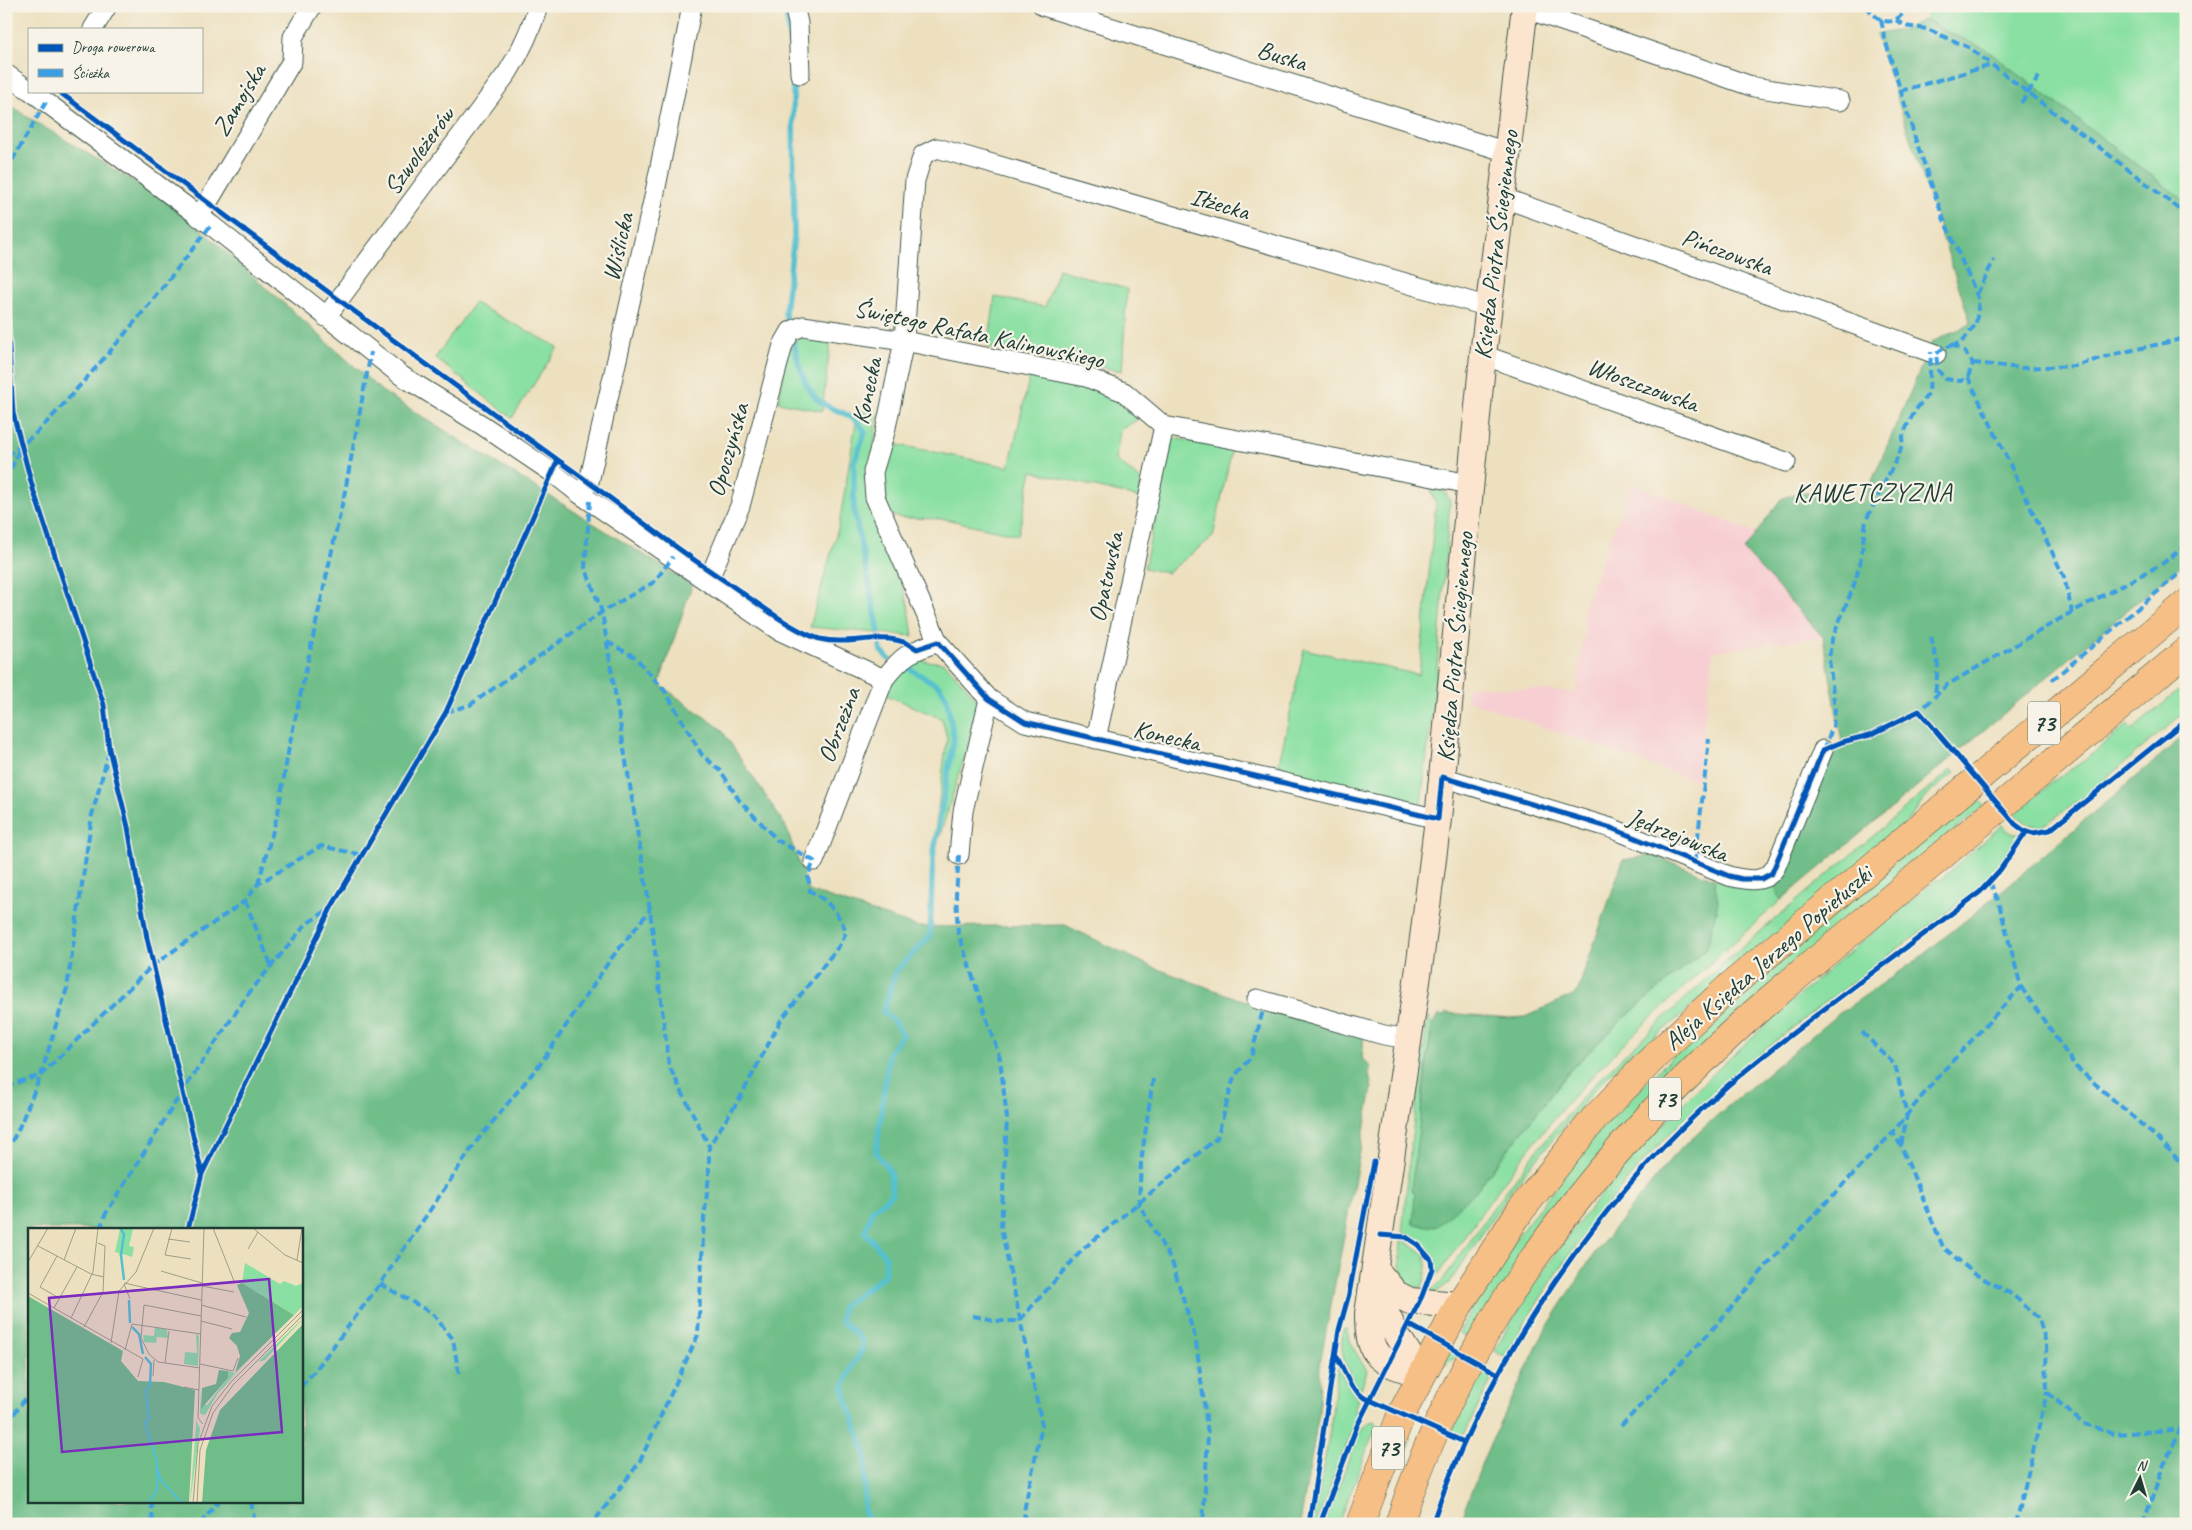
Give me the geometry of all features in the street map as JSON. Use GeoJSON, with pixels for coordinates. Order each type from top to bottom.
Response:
{"type":"FeatureCollection","features":[{"type":"Feature","properties":{"kind":"main road","name":"Aleja Księdza Jerzego Popiełuszki"},"geometry":{"type":"LineString","coordinates":[[1421,1374],[1459,1305],[1520,1210],[1594,1119],[1654,1057],[1737,980],[2186,604]]}},
{"type":"Feature","properties":{"kind":"main road","name":"Aleja Księdza Jerzego Popiełuszki"},"geometry":{"type":"LineString","coordinates":[[1455,1393],[1477,1350],[1520,1278],[1554,1230],[1609,1159],[1666,1098],[1746,1021],[2186,652]]}},
{"type":"Feature","properties":{"kind":"main road"},"geometry":{"type":"LineString","coordinates":[[1421,1374],[1455,1393]]}},
{"type":"Feature","properties":{"kind":"main road","name":"73"},"geometry":{"type":"LineString","coordinates":[[1360,1524],[1399,1420],[1421,1374]]}},
{"type":"Feature","properties":{"kind":"main road","name":"73"},"geometry":{"type":"LineString","coordinates":[[1399,1524],[1429,1446],[1455,1393]]}},
{"type":"Feature","properties":{"kind":"street","name":"Zamojska"},"geometry":{"type":"LineString","coordinates":[[199,217],[292,61],[293,38],[312,6]]}},
{"type":"Feature","properties":{"kind":"street","name":"Szwoleżerów"},"geometry":{"type":"LineString","coordinates":[[326,317],[508,72],[521,51],[533,25],[538,6]]}},
{"type":"Feature","properties":{"kind":"street","name":"Wiślicka"},"geometry":{"type":"LineString","coordinates":[[580,494],[589,482],[654,198],[692,6]]}},
{"type":"Feature","properties":{"kind":"street"},"geometry":{"type":"LineString","coordinates":[[794,6],[798,23],[800,74]]}},
{"type":"Feature","properties":{"kind":"street","name":"Buska"},"geometry":{"type":"LineString","coordinates":[[1043,6],[1507,152]]}},
{"type":"Feature","properties":{"kind":"street"},"geometry":{"type":"LineString","coordinates":[[94,28],[105,7]]}},
{"type":"Feature","properties":{"kind":"street"},"geometry":{"type":"LineString","coordinates":[[1524,7],[1754,87],[1840,101]]}},
{"type":"Feature","properties":{"kind":"street","name":"Księdza Piotra Ściegiennego"},"geometry":{"type":"LineString","coordinates":[[1374,1279],[1438,818],[1470,484],[1524,7]]}},
{"type":"Feature","properties":{"kind":"street","name":"Obrzeżna"},"geometry":{"type":"LineString","coordinates":[[6,74],[28,90]]}},
{"type":"Feature","properties":{"kind":"street","name":"Obrzeżna"},"geometry":{"type":"LineString","coordinates":[[33,92],[50,97],[402,376],[482,425],[778,630],[884,679],[814,861]]}},
{"type":"Feature","properties":{"kind":"street","name":"Iłżecka"},"geometry":{"type":"LineString","coordinates":[[937,148],[1489,307]]}},
{"type":"Feature","properties":{"kind":"street","name":"Konecka"},"geometry":{"type":"LineString","coordinates":[[937,148],[923,155],[915,180],[904,341],[885,432],[873,472],[875,497],[938,642],[989,699],[1025,722],[1438,818]]}},
{"type":"Feature","properties":{"kind":"street","name":"Pińczowska"},"geometry":{"type":"LineString","coordinates":[[1501,197],[1936,354]]}},
{"type":"Feature","properties":{"kind":"street","name":"Świętego Rafała Kalinowskiego"},"geometry":{"type":"LineString","coordinates":[[791,331],[803,326],[904,341],[1086,377],[1124,392],[1164,426],[1470,484]]}},
{"type":"Feature","properties":{"kind":"street","name":"Opoczyńska"},"geometry":{"type":"LineString","coordinates":[[708,582],[740,506],[783,345],[791,331]]}},
{"type":"Feature","properties":{"kind":"street","name":"Włoszczowska"},"geometry":{"type":"LineString","coordinates":[[1484,355],[1786,462]]}},
{"type":"Feature","properties":{"kind":"street","name":"Opatowska"},"geometry":{"type":"LineString","coordinates":[[1096,739],[1164,426]]}},
{"type":"Feature","properties":{"kind":"street"},"geometry":{"type":"LineString","coordinates":[[884,679],[901,658],[917,649],[938,642]]}},
{"type":"Feature","properties":{"kind":"street"},"geometry":{"type":"LineString","coordinates":[[958,855],[963,811],[989,699]]}},
{"type":"Feature","properties":{"kind":"street","name":"Jędrzejowska"},"geometry":{"type":"LineString","coordinates":[[1442,777],[1611,828],[1729,876],[1742,879],[1761,879],[1772,873],[1776,866],[1823,750]]}},
{"type":"Feature","properties":{"kind":"street"},"geometry":{"type":"LineString","coordinates":[[1257,999],[1384,1035],[1408,1039]]}},
{"type":"Feature","properties":{"kind":"street"},"geometry":{"type":"LineString","coordinates":[[1374,1279],[1410,1301],[1459,1305]]}},
{"type":"Feature","properties":{"kind":"street"},"geometry":{"type":"LineString","coordinates":[[1374,1279],[1395,1332],[1421,1374]]}},
{"type":"Feature","properties":{"kind":"shaded area"},"geometry":{"type":"Polygon","coordinates":[[[1632,483],[1756,533],[1744,551],[1823,637],[1714,651],[1696,781],[1467,700],[1468,686],[1576,692],[1585,624],[1582,611],[1632,483]]]}},
{"type":"Feature","properties":{"kind":"green space"},"geometry":{"type":"Polygon","coordinates":[[[1927,6],[2186,6],[2186,202],[1985,49],[1943,30],[1926,19],[1927,6]]]}},
{"type":"Feature","properties":{"kind":"green space"},"geometry":{"type":"Polygon","coordinates":[[[1926,19],[1943,30],[1985,49],[2186,202],[2186,561],[1781,900],[1773,884],[1825,758],[1842,742],[1823,637],[1744,550],[1781,499],[1800,492],[1862,504],[1932,342],[1971,324],[1876,34],[1902,30],[1926,19]]]}},
{"type":"Feature","properties":{"kind":"green space"},"geometry":{"type":"Polygon","coordinates":[[[6,102],[29,118],[176,207],[383,392],[692,585],[659,684],[721,729],[785,825],[809,891],[919,927],[1065,925],[1152,967],[1239,999],[1364,1034],[1362,1058],[1371,1067],[1369,1074],[1372,1088],[1320,1363],[1319,1413],[1300,1524],[6,1524],[6,102]]]}},
{"type":"Feature","properties":{"kind":"green space"},"geometry":{"type":"Polygon","coordinates":[[[1058,269],[1127,289],[1122,371],[988,347],[995,297],[1045,307],[1058,269]]]}},
{"type":"Feature","properties":{"kind":"green space"},"geometry":{"type":"Polygon","coordinates":[[[474,303],[558,347],[512,418],[435,358],[474,303]]]}},
{"type":"Feature","properties":{"kind":"green space"},"geometry":{"type":"Polygon","coordinates":[[[803,335],[831,339],[822,411],[779,402],[786,353],[803,335]]]}},
{"type":"Feature","properties":{"kind":"green space"},"geometry":{"type":"Polygon","coordinates":[[[1030,375],[1116,395],[1140,418],[1120,430],[1116,460],[1141,480],[1140,498],[1032,471],[1018,535],[945,519],[901,518],[888,514],[880,489],[881,465],[899,445],[1009,467],[1030,375]]]}},
{"type":"Feature","properties":{"kind":"green space"},"geometry":{"type":"Polygon","coordinates":[[[858,410],[877,414],[871,486],[908,603],[913,636],[810,627],[839,525],[858,410]]]}},
{"type":"Feature","properties":{"kind":"green space"},"geometry":{"type":"Polygon","coordinates":[[[1173,438],[1232,448],[1213,537],[1167,573],[1144,568],[1173,438]]]}},
{"type":"Feature","properties":{"kind":"green space"},"geometry":{"type":"Polygon","coordinates":[[[1429,486],[1445,492],[1450,501],[1436,681],[1421,803],[1411,805],[1277,772],[1304,649],[1419,675],[1436,503],[1429,486]]]}},
{"type":"Feature","properties":{"kind":"green space"},"geometry":{"type":"Polygon","coordinates":[[[917,660],[945,663],[981,704],[931,864],[947,738],[942,719],[886,695],[899,667],[917,660]]]}},
{"type":"Feature","properties":{"kind":"green space"},"geometry":{"type":"Polygon","coordinates":[[[2178,691],[2186,695],[2186,711],[2083,798],[2041,827],[2028,824],[2015,814],[2056,779],[2084,761],[2128,724],[2132,730],[2178,691]]]}},
{"type":"Feature","properties":{"kind":"green space"},"geometry":{"type":"Polygon","coordinates":[[[2186,734],[2186,1524],[1459,1524],[1486,1453],[1544,1332],[1594,1254],[1674,1155],[1721,1112],[1837,1015],[1915,961],[1991,900],[2186,734]]]}},
{"type":"Feature","properties":{"kind":"green space"},"geometry":{"type":"Polygon","coordinates":[[[1952,769],[1955,772],[1928,794],[1904,825],[1676,1020],[1619,1065],[1596,1088],[1513,1187],[1450,1282],[1437,1292],[1427,1295],[1443,1280],[1495,1205],[1540,1147],[1594,1084],[1728,959],[1952,769]]]}},
{"type":"Feature","properties":{"kind":"green space"},"geometry":{"type":"Polygon","coordinates":[[[1975,795],[1984,806],[1784,973],[1470,1339],[1459,1333],[1478,1295],[1503,1255],[1592,1139],[1697,1031],[1975,795]]]}},
{"type":"Feature","properties":{"kind":"green space"},"geometry":{"type":"Polygon","coordinates":[[[2002,825],[2006,830],[2020,835],[1986,882],[1784,1034],[1689,1115],[1636,1170],[1588,1230],[1544,1292],[1504,1357],[1495,1351],[1537,1281],[1585,1215],[1637,1153],[1692,1094],[1812,984],[1937,879],[1939,881],[2002,825]]]}},
{"type":"Feature","properties":{"kind":"green space"},"geometry":{"type":"Polygon","coordinates":[[[1653,855],[1714,879],[1718,902],[1707,948],[1624,1018],[1572,1068],[1474,1193],[1436,1227],[1413,1224],[1415,1194],[1411,1189],[1432,1025],[1438,1015],[1444,1016],[1446,1013],[1510,1018],[1525,1017],[1577,993],[1623,860],[1653,855]]]}},
{"type":"Feature","properties":{"kind":"green space"},"geometry":{"type":"Polygon","coordinates":[[[1714,879],[1773,884],[1781,900],[1619,1048],[1569,1101],[1517,1165],[1437,1276],[1431,1281],[1434,1265],[1429,1251],[1418,1240],[1402,1233],[1411,1144],[1428,1016],[1432,1025],[1423,1085],[1413,1224],[1474,1193],[1572,1068],[1624,1018],[1707,948],[1714,879]]]}},
{"type":"Feature","properties":{"kind":"green space"},"geometry":{"type":"Polygon","coordinates":[[[1401,1240],[1418,1249],[1426,1258],[1427,1271],[1422,1288],[1413,1286],[1403,1277],[1400,1263],[1401,1240]]]}},
{"type":"Feature","properties":{"kind":"green space"},"geometry":{"type":"Polygon","coordinates":[[[1346,1329],[1352,1346],[1367,1371],[1360,1391],[1347,1370],[1343,1354],[1342,1338],[1343,1330],[1346,1329]]]}},
{"type":"Feature","properties":{"kind":"green space"},"geometry":{"type":"Polygon","coordinates":[[[1449,1350],[1459,1355],[1441,1368],[1449,1350]]]}},
{"type":"Feature","properties":{"kind":"green space"},"geometry":{"type":"Polygon","coordinates":[[[1338,1367],[1350,1389],[1358,1398],[1354,1412],[1359,1414],[1316,1524],[1313,1524],[1329,1436],[1338,1367]]]}},
{"type":"Feature","properties":{"kind":"green space"},"geometry":{"type":"Polygon","coordinates":[[[1483,1371],[1492,1378],[1464,1435],[1451,1433],[1483,1371]]]}},
{"type":"Feature","properties":{"kind":"green space"},"geometry":{"type":"Polygon","coordinates":[[[1374,1421],[1377,1423],[1339,1524],[1324,1524],[1360,1430],[1368,1423],[1374,1421]]]}},
{"type":"Feature","properties":{"kind":"green space"},"geometry":{"type":"Polygon","coordinates":[[[1405,1435],[1412,1438],[1401,1463],[1395,1460],[1405,1435]]]}},
{"type":"Feature","properties":{"kind":"waterway"},"geometry":{"type":"LineString","coordinates":[[786,11],[790,44]]}},
{"type":"Feature","properties":{"kind":"waterway"},"geometry":{"type":"LineString","coordinates":[[787,322],[785,313],[794,236],[793,73]]}},
{"type":"Feature","properties":{"kind":"waterway"},"geometry":{"type":"LineString","coordinates":[[792,337],[805,382],[815,397],[828,407],[851,417],[861,425],[865,432],[854,463],[854,511],[879,632]]}},
{"type":"Feature","properties":{"kind":"waterway"},"geometry":{"type":"LineString","coordinates":[[880,646],[881,651],[889,659]]}},
{"type":"Feature","properties":{"kind":"waterway"},"geometry":{"type":"LineString","coordinates":[[871,1524],[864,1511],[866,1456],[843,1388],[853,1365],[862,1351],[862,1340],[841,1321],[842,1307],[884,1276],[886,1257],[865,1232],[872,1210],[892,1194],[890,1172],[876,1152],[889,1053],[902,1035],[895,1022],[883,1012],[896,971],[930,936],[933,857],[954,738],[946,696],[939,686],[905,666]]}},
{"type":"Feature","properties":{"kind":"marked path"},"geometry":{"type":"LineString","coordinates":[[1866,6],[1877,17],[1888,21],[1898,18],[1909,6]]}},
{"type":"Feature","properties":{"kind":"marked path"},"geometry":{"type":"LineString","coordinates":[[1881,20],[1886,43],[1916,141],[1944,220],[1979,300],[1976,324],[1961,343],[1952,345]]}},
{"type":"Feature","properties":{"kind":"marked path"},"geometry":{"type":"LineString","coordinates":[[1896,20],[1905,26],[1927,29],[1970,48],[2186,214]]}},
{"type":"Feature","properties":{"kind":"marked path"},"geometry":{"type":"LineString","coordinates":[[1900,91],[1992,65]]}},
{"type":"Feature","properties":{"kind":"marked path"},"geometry":{"type":"LineString","coordinates":[[2021,103],[2040,75]]}},
{"type":"Feature","properties":{"kind":"marked path"},"geometry":{"type":"LineString","coordinates":[[6,171],[46,102]]}},
{"type":"Feature","properties":{"kind":"marked path"},"geometry":{"type":"LineString","coordinates":[[6,456],[38,431],[100,363],[211,225]]}},
{"type":"Feature","properties":{"kind":"marked path"},"geometry":{"type":"LineString","coordinates":[[1977,294],[1994,260]]}},
{"type":"Feature","properties":{"kind":"marked path"},"geometry":{"type":"LineString","coordinates":[[1973,363],[2021,368],[2075,366],[2111,355],[2186,338]]}},
{"type":"Feature","properties":{"kind":"marked path"},"geometry":{"type":"LineString","coordinates":[[1952,345],[1964,351],[1973,363],[1968,377],[1961,381],[1945,379],[1938,370],[1936,354],[1952,345]]}},
{"type":"Feature","properties":{"kind":"marked path"},"geometry":{"type":"LineString","coordinates":[[258,884],[278,813],[289,747],[345,491],[371,352]]}},
{"type":"Feature","properties":{"kind":"marked path"},"geometry":{"type":"LineString","coordinates":[[1824,750],[1833,726],[1835,709],[1829,659],[1832,639],[1853,588],[1860,564],[1866,520],[1900,452],[1904,432],[1914,412],[1929,393],[1931,352]]}},
{"type":"Feature","properties":{"kind":"marked path"},"geometry":{"type":"LineString","coordinates":[[1968,377],[2064,577],[2072,612]]}},
{"type":"Feature","properties":{"kind":"marked path"},"geometry":{"type":"LineString","coordinates":[[6,480],[20,448]]}},
{"type":"Feature","properties":{"kind":"marked path"},"geometry":{"type":"LineString","coordinates":[[590,501],[585,567],[602,612],[650,910],[669,1066],[709,1146],[709,1176],[704,1219],[698,1335],[639,1463],[592,1524]]}},
{"type":"Feature","properties":{"kind":"marked path"},"geometry":{"type":"LineString","coordinates":[[1915,712],[1922,709],[1947,685],[2072,612],[2162,564],[2186,545]]}},
{"type":"Feature","properties":{"kind":"marked path"},"geometry":{"type":"LineString","coordinates":[[446,712],[470,705],[602,612],[654,582],[673,557]]}},
{"type":"Feature","properties":{"kind":"marked path"},"geometry":{"type":"LineString","coordinates":[[2052,680],[2186,568]]}},
{"type":"Feature","properties":{"kind":"marked path"},"geometry":{"type":"LineString","coordinates":[[1931,637],[1938,665],[1935,696]]}},
{"type":"Feature","properties":{"kind":"marked path"},"geometry":{"type":"LineString","coordinates":[[607,642],[635,657],[665,691],[702,755],[721,771],[739,800],[777,840],[814,861],[808,876],[810,891],[832,908],[840,918],[846,931],[842,942],[781,1020],[740,1098],[709,1146]]}},
{"type":"Feature","properties":{"kind":"marked path"},"geometry":{"type":"LineString","coordinates":[[1695,863],[1709,739]]}},
{"type":"Feature","properties":{"kind":"marked path"},"geometry":{"type":"LineString","coordinates":[[6,1152],[18,1130],[41,1075],[67,988],[92,815],[108,755]]}},
{"type":"Feature","properties":{"kind":"marked path"},"geometry":{"type":"LineString","coordinates":[[6,1086],[41,1075],[153,965],[245,901],[258,884],[321,846],[362,855]]}},
{"type":"Feature","properties":{"kind":"marked path"},"geometry":{"type":"LineString","coordinates":[[959,855],[956,895],[958,932],[1000,1059],[1007,1119],[1001,1228],[1042,1425],[1024,1511],[1025,1524]]}},
{"type":"Feature","properties":{"kind":"marked path"},"geometry":{"type":"LineString","coordinates":[[1990,882],[1998,900],[2021,987],[1935,1080],[1893,1132],[1901,1146],[1943,1247],[1975,1274],[2013,1295],[2039,1319],[2046,1343],[2047,1392],[2082,1423],[2114,1434],[2186,1429]]}},
{"type":"Feature","properties":{"kind":"marked path"},"geometry":{"type":"LineString","coordinates":[[245,901],[271,965]]}},
{"type":"Feature","properties":{"kind":"marked path"},"geometry":{"type":"LineString","coordinates":[[100,1228],[105,1215],[182,1092],[249,993],[306,924],[328,910]]}},
{"type":"Feature","properties":{"kind":"marked path"},"geometry":{"type":"LineString","coordinates":[[302,1385],[314,1372],[380,1284],[476,1142],[541,1063],[610,960],[650,910]]}},
{"type":"Feature","properties":{"kind":"marked path"},"geometry":{"type":"LineString","coordinates":[[2021,987],[2076,1067],[2165,1145],[2186,1169]]}},
{"type":"Feature","properties":{"kind":"marked path"},"geometry":{"type":"LineString","coordinates":[[973,1316],[999,1321],[1019,1321],[1083,1249],[1217,1138],[1234,1077],[1251,1057],[1263,1010]]}},
{"type":"Feature","properties":{"kind":"marked path"},"geometry":{"type":"LineString","coordinates":[[1862,1032],[1895,1065],[1907,1115],[1901,1146]]}},
{"type":"Feature","properties":{"kind":"marked path"},"geometry":{"type":"LineString","coordinates":[[1153,1079],[1141,1162],[1139,1204],[1172,1262],[1196,1341],[1208,1434],[1203,1524]]}},
{"type":"Feature","properties":{"kind":"marked path"},"geometry":{"type":"LineString","coordinates":[[1621,1426],[1711,1331],[1767,1265],[1893,1132]]}},
{"type":"Feature","properties":{"kind":"marked path"},"geometry":{"type":"LineString","coordinates":[[380,1284],[432,1313],[453,1339],[459,1375]]}},
{"type":"Feature","properties":{"kind":"marked path"},"geometry":{"type":"LineString","coordinates":[[2016,1524],[2047,1392]]}},
{"type":"Feature","properties":{"kind":"marked path"},"geometry":{"type":"LineString","coordinates":[[6,1424],[28,1395]]}},
{"type":"Feature","properties":{"kind":"marked path"},"geometry":{"type":"LineString","coordinates":[[2143,1524],[2162,1469],[2186,1412]]}},
{"type":"Feature","properties":{"kind":"marked path"},"geometry":{"type":"LineString","coordinates":[[151,1502],[153,1524]]}},
{"type":"Feature","properties":{"kind":"marked path"},"geometry":{"type":"LineString","coordinates":[[200,1524],[218,1502]]}},
{"type":"Feature","properties":{"kind":"marked path"},"geometry":{"type":"LineString","coordinates":[[251,1502],[255,1524]]}},
{"type":"Feature","properties":{"kind":"cycle path"},"geometry":{"type":"LineString","coordinates":[[59,92],[432,369],[687,555],[775,615],[799,630],[820,639],[832,641],[894,640],[906,643],[917,649],[938,642],[989,699],[1025,722],[1438,819],[1442,777],[1611,828],[1729,876],[1742,879],[1761,879],[1772,873],[1823,750],[1842,742],[1870,735],[1919,711],[2015,824],[2023,830],[2033,833],[2050,830],[2186,720]]}},
{"type":"Feature","properties":{"kind":"cycle path"},"geometry":{"type":"LineString","coordinates":[[6,302],[13,413],[33,489],[104,705],[109,749],[128,827],[147,938],[202,1174]]}},
{"type":"Feature","properties":{"kind":"cycle path"},"geometry":{"type":"LineString","coordinates":[[188,1228],[202,1174],[331,908],[446,712],[558,460]]}},
{"type":"Feature","properties":{"kind":"cycle path"},"geometry":{"type":"LineString","coordinates":[[1432,1524],[1454,1466],[1480,1409],[1510,1353],[1544,1298],[1581,1245],[1620,1196],[1662,1149],[1706,1105],[1742,1073],[1980,892],[2000,870],[2027,831]]}},
{"type":"Feature","properties":{"kind":"cycle path"},"geometry":{"type":"LineString","coordinates":[[1309,1524],[1339,1330],[1349,1294],[1374,1162]]}},
{"type":"Feature","properties":{"kind":"cycle path"},"geometry":{"type":"LineString","coordinates":[[1320,1524],[1357,1426],[1422,1296],[1432,1269],[1431,1260],[1418,1245],[1406,1237],[1380,1235]]}},
{"type":"Feature","properties":{"kind":"cycle path"},"geometry":{"type":"LineString","coordinates":[[1408,1324],[1498,1374]]}},
{"type":"Feature","properties":{"kind":"cycle path"},"geometry":{"type":"LineString","coordinates":[[1336,1355],[1352,1387],[1363,1397],[1464,1442]]}},
{"type":"Feature","properties":{"kind":"district","name":"KAWETCZYZNA"},"geometry":{"type":"Point","coordinates":[1873,492]}}]}
